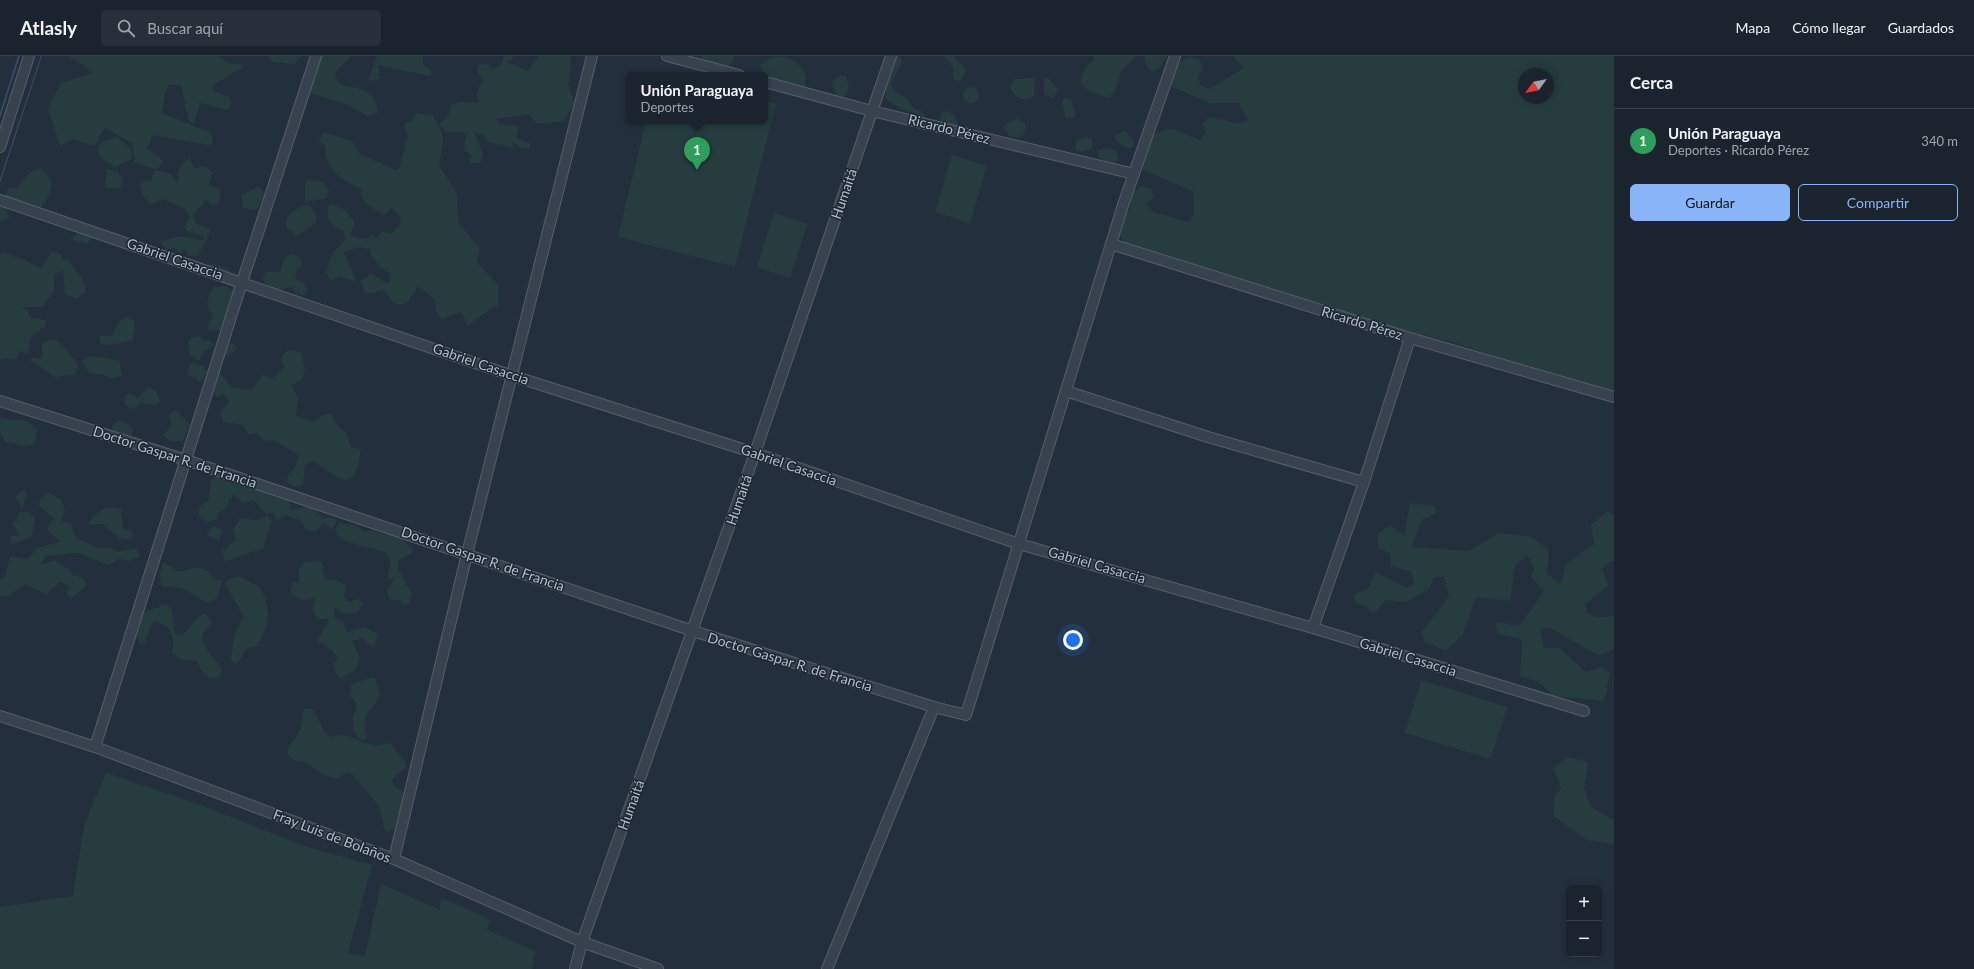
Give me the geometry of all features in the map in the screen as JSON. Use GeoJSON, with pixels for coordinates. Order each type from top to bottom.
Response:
{"type":"FeatureCollection","features":[{"type":"Feature","properties":{"kind":"street"},"geometry":{"type":"LineString","coordinates":[[0,147],[29,56]]}},
{"type":"Feature","properties":{"kind":"street"},"geometry":{"type":"LineString","coordinates":[[95,747],[242,282],[316,56]]}},
{"type":"Feature","properties":{"kind":"street"},"geometry":{"type":"LineString","coordinates":[[394,859],[467,554],[513,376],[592,56]]}},
{"type":"Feature","properties":{"kind":"street"},"geometry":{"type":"LineString","coordinates":[[667,56],[728,72]]}},
{"type":"Feature","properties":{"kind":"street","name":"Humaitá"},"geometry":{"type":"LineString","coordinates":[[575,969],[582,942],[693,631],[891,56]]}},
{"type":"Feature","properties":{"kind":"street"},"geometry":{"type":"LineString","coordinates":[[1019,544],[1111,244],[1175,56]]}},
{"type":"Feature","properties":{"kind":"street","name":"Ricardo Pérez"},"geometry":{"type":"LineString","coordinates":[[768,83],[872,111],[1134,174]]}},
{"type":"Feature","properties":{"kind":"street","name":"Gabriel Casaccia"},"geometry":{"type":"LineString","coordinates":[[0,200],[513,376],[755,453],[1019,544],[1313,628],[1584,711]]}},
{"type":"Feature","properties":{"kind":"street","name":"Ricardo Pérez"},"geometry":{"type":"LineString","coordinates":[[1111,244],[1410,338],[1614,397]]}},
{"type":"Feature","properties":{"kind":"street"},"geometry":{"type":"LineString","coordinates":[[1313,628],[1364,482],[1410,338]]}},
{"type":"Feature","properties":{"kind":"street"},"geometry":{"type":"LineString","coordinates":[[1066,391],[1208,437],[1364,482]]}},
{"type":"Feature","properties":{"kind":"street","name":"Doctor Gaspar R. de Francia"},"geometry":{"type":"LineString","coordinates":[[0,401],[186,460],[693,631],[934,707],[966,715],[1019,544]]}},
{"type":"Feature","properties":{"kind":"street"},"geometry":{"type":"LineString","coordinates":[[826,969],[934,707]]}},
{"type":"Feature","properties":{"kind":"street","name":"Fray Luis de Bolaños"},"geometry":{"type":"LineString","coordinates":[[0,716],[95,747],[394,859],[582,942],[658,969]]}},
{"type":"Feature","properties":{"kind":"green space"},"geometry":{"type":"Polygon","coordinates":[[[70,56],[218,56],[227,62],[243,65],[242,68],[213,85],[213,90],[230,98],[231,107],[226,110],[199,103],[194,124],[189,121],[181,85],[169,85],[165,93],[162,113],[211,133],[213,143],[209,145],[152,135],[147,149],[163,160],[159,168],[154,169],[135,163],[132,143],[105,128],[94,146],[73,139],[60,146],[48,108],[61,83],[93,73],[70,56]]]}},
{"type":"Feature","properties":{"kind":"green space"},"geometry":{"type":"Polygon","coordinates":[[[268,56],[302,56],[294,64],[271,62],[268,56]]]}},
{"type":"Feature","properties":{"kind":"green space"},"geometry":{"type":"Polygon","coordinates":[[[318,56],[351,56],[336,72],[335,77],[341,85],[360,89],[371,95],[377,106],[377,113],[367,116],[346,104],[310,93],[309,88],[318,56]]]}},
{"type":"Feature","properties":{"kind":"green space"},"geometry":{"type":"Polygon","coordinates":[[[377,56],[423,56],[423,64],[431,70],[431,75],[429,76],[378,65],[380,78],[376,81],[369,79],[377,56]]]}},
{"type":"Feature","properties":{"kind":"green space"},"geometry":{"type":"Polygon","coordinates":[[[504,56],[512,56],[513,59],[507,62],[528,71],[539,56],[571,56],[568,85],[575,103],[563,121],[538,124],[528,114],[496,119],[499,124],[519,126],[516,137],[531,144],[529,148],[521,148],[512,141],[514,148],[489,142],[483,135],[474,132],[483,154],[480,163],[471,163],[469,160],[472,156],[464,150],[467,136],[461,131],[446,132],[439,124],[449,116],[450,106],[459,102],[478,103],[478,91],[484,81],[478,73],[477,65],[487,64],[492,69],[501,65],[504,56]]]}},
{"type":"Feature","properties":{"kind":"green space"},"geometry":{"type":"Polygon","coordinates":[[[701,56],[734,56],[733,61],[726,68],[702,60],[701,56]]]}},
{"type":"Feature","properties":{"kind":"green space"},"geometry":{"type":"Polygon","coordinates":[[[778,56],[788,58],[796,62],[802,68],[806,77],[805,87],[783,84],[768,76],[768,72],[763,72],[761,65],[768,59],[778,56]]]}},
{"type":"Feature","properties":{"kind":"green space"},"geometry":{"type":"Polygon","coordinates":[[[892,56],[899,56],[902,62],[893,79],[893,88],[910,102],[912,107],[921,111],[924,115],[922,120],[888,101],[885,96],[886,76],[892,56]]]}},
{"type":"Feature","properties":{"kind":"green space"},"geometry":{"type":"Polygon","coordinates":[[[944,56],[954,56],[964,67],[966,71],[961,80],[956,81],[953,78],[953,67],[944,56]]]}},
{"type":"Feature","properties":{"kind":"green space"},"geometry":{"type":"Polygon","coordinates":[[[1093,56],[1136,56],[1121,71],[1115,91],[1108,98],[1089,91],[1082,84],[1083,73],[1094,60],[1093,56]]]}},
{"type":"Feature","properties":{"kind":"green space"},"geometry":{"type":"Polygon","coordinates":[[[1144,56],[1167,56],[1160,67],[1152,72],[1146,65],[1144,56]]]}},
{"type":"Feature","properties":{"kind":"green space"},"geometry":{"type":"Polygon","coordinates":[[[1233,56],[1614,56],[1614,398],[1459,344],[1300,303],[1130,248],[1117,232],[1119,212],[1129,211],[1133,192],[1142,186],[1152,189],[1153,198],[1146,204],[1153,212],[1189,222],[1194,212],[1193,191],[1143,170],[1140,160],[1152,134],[1172,129],[1200,140],[1206,132],[1202,123],[1210,117],[1239,124],[1248,120],[1239,103],[1210,103],[1172,87],[1172,67],[1189,57],[1199,59],[1203,68],[1198,77],[1201,86],[1210,89],[1243,68],[1233,56]]]}},
{"type":"Feature","properties":{"kind":"green space"},"geometry":{"type":"Polygon","coordinates":[[[840,76],[845,76],[849,84],[847,94],[837,96],[832,82],[840,76]]]}},
{"type":"Feature","properties":{"kind":"green space"},"geometry":{"type":"Polygon","coordinates":[[[1044,77],[1049,79],[1059,90],[1053,98],[1044,94],[1044,77]]]}},
{"type":"Feature","properties":{"kind":"green space"},"geometry":{"type":"Polygon","coordinates":[[[1035,78],[1034,97],[1024,100],[1015,96],[1010,88],[1015,79],[1035,78]]]}},
{"type":"Feature","properties":{"kind":"green space"},"geometry":{"type":"Polygon","coordinates":[[[971,87],[977,89],[979,95],[977,101],[971,103],[965,101],[963,95],[965,89],[971,87]]]}},
{"type":"Feature","properties":{"kind":"green space"},"geometry":{"type":"Polygon","coordinates":[[[1066,98],[1071,100],[1075,109],[1075,118],[1065,117],[1062,101],[1066,98]]]}},
{"type":"Feature","properties":{"kind":"green space"},"geometry":{"type":"Polygon","coordinates":[[[768,102],[776,104],[735,267],[618,237],[645,124],[768,124],[768,102]]]}},
{"type":"Feature","properties":{"kind":"green space"},"geometry":{"type":"Polygon","coordinates":[[[947,111],[952,113],[958,122],[955,127],[941,122],[940,118],[942,113],[947,111]]]}},
{"type":"Feature","properties":{"kind":"green space"},"geometry":{"type":"Polygon","coordinates":[[[416,113],[432,115],[440,129],[443,138],[439,165],[457,194],[458,223],[480,248],[477,262],[498,285],[498,304],[467,326],[462,312],[441,319],[436,309],[435,299],[418,286],[406,304],[394,304],[385,290],[366,294],[360,282],[371,274],[389,284],[391,274],[381,268],[370,254],[372,245],[370,249],[357,247],[344,253],[357,282],[339,276],[331,281],[326,272],[333,253],[346,239],[343,231],[336,228],[328,219],[328,206],[332,204],[345,210],[355,223],[350,235],[362,239],[375,235],[374,240],[382,232],[391,233],[399,227],[401,218],[392,208],[384,215],[372,208],[365,202],[361,189],[336,173],[331,167],[325,154],[325,145],[319,142],[323,132],[352,141],[360,154],[396,170],[400,167],[408,136],[404,127],[406,123],[412,121],[416,113]]]}},
{"type":"Feature","properties":{"kind":"green space"},"geometry":{"type":"Polygon","coordinates":[[[1016,118],[1025,123],[1026,128],[1022,137],[1010,136],[1006,132],[1004,126],[1016,118]]]}},
{"type":"Feature","properties":{"kind":"green space"},"geometry":{"type":"Polygon","coordinates":[[[1124,131],[1130,135],[1133,141],[1133,146],[1129,149],[1116,141],[1115,136],[1124,131]]]}},
{"type":"Feature","properties":{"kind":"green space"},"geometry":{"type":"Polygon","coordinates":[[[117,137],[131,149],[132,159],[115,167],[101,158],[97,149],[103,141],[117,137]]]}},
{"type":"Feature","properties":{"kind":"green space"},"geometry":{"type":"Polygon","coordinates":[[[1087,137],[1091,139],[1093,144],[1091,149],[1082,152],[1076,150],[1075,144],[1077,140],[1087,137]]]}},
{"type":"Feature","properties":{"kind":"green space"},"geometry":{"type":"Polygon","coordinates":[[[1108,148],[1117,152],[1118,161],[1109,165],[1101,159],[1099,160],[1098,150],[1108,148]]]}},
{"type":"Feature","properties":{"kind":"green space"},"geometry":{"type":"Polygon","coordinates":[[[952,155],[987,166],[970,223],[935,212],[952,155]]]}},
{"type":"Feature","properties":{"kind":"green space"},"geometry":{"type":"Polygon","coordinates":[[[190,158],[194,168],[205,166],[212,172],[209,186],[221,189],[219,203],[212,205],[206,200],[193,215],[196,224],[209,229],[210,231],[198,256],[188,255],[185,248],[180,253],[174,248],[166,250],[161,242],[179,236],[204,240],[204,237],[185,230],[186,222],[190,218],[185,208],[161,199],[152,205],[143,196],[140,184],[145,181],[151,181],[154,170],[171,174],[178,185],[178,176],[181,166],[190,158]]]}},
{"type":"Feature","properties":{"kind":"green space"},"geometry":{"type":"Polygon","coordinates":[[[41,168],[52,183],[49,194],[38,211],[12,206],[6,210],[9,218],[0,222],[0,203],[3,201],[9,187],[16,189],[29,173],[41,168]]]}},
{"type":"Feature","properties":{"kind":"green space"},"geometry":{"type":"Polygon","coordinates":[[[107,169],[117,171],[123,179],[120,189],[105,187],[107,169]]]}},
{"type":"Feature","properties":{"kind":"green space"},"geometry":{"type":"Polygon","coordinates":[[[307,180],[322,182],[329,189],[326,198],[305,202],[305,183],[307,180]]]}},
{"type":"Feature","properties":{"kind":"green space"},"geometry":{"type":"Polygon","coordinates":[[[260,187],[264,194],[258,209],[252,210],[243,208],[242,194],[260,187]]]}},
{"type":"Feature","properties":{"kind":"green space"},"geometry":{"type":"Polygon","coordinates":[[[308,205],[312,208],[317,218],[315,224],[297,236],[286,227],[287,217],[298,208],[308,205]]]}},
{"type":"Feature","properties":{"kind":"green space"},"geometry":{"type":"Polygon","coordinates":[[[774,213],[807,224],[790,278],[757,267],[774,213]]]}},
{"type":"Feature","properties":{"kind":"green space"},"geometry":{"type":"Polygon","coordinates":[[[86,229],[93,237],[87,244],[70,239],[86,229]]]}},
{"type":"Feature","properties":{"kind":"green space"},"geometry":{"type":"Polygon","coordinates":[[[2,252],[25,260],[41,269],[52,252],[60,253],[63,260],[69,259],[82,279],[85,287],[85,293],[76,299],[65,293],[63,271],[54,274],[54,291],[42,307],[22,307],[28,311],[31,318],[46,321],[46,326],[30,337],[28,354],[20,351],[18,358],[14,360],[3,358],[0,360],[0,255],[2,252]]]}},
{"type":"Feature","properties":{"kind":"green space"},"geometry":{"type":"Polygon","coordinates":[[[294,254],[300,257],[302,266],[297,268],[295,278],[303,282],[308,291],[304,296],[295,293],[292,286],[283,289],[276,289],[262,279],[266,272],[281,272],[285,257],[294,254]]]}},
{"type":"Feature","properties":{"kind":"green space"},"geometry":{"type":"Polygon","coordinates":[[[214,264],[230,270],[229,277],[208,270],[208,265],[214,264]]]}},
{"type":"Feature","properties":{"kind":"green space"},"geometry":{"type":"Polygon","coordinates":[[[226,286],[236,293],[236,323],[229,332],[231,337],[229,342],[235,345],[236,350],[228,356],[223,354],[221,329],[209,331],[208,324],[213,317],[208,305],[209,295],[214,287],[226,286]]]}},
{"type":"Feature","properties":{"kind":"green space"},"geometry":{"type":"Polygon","coordinates":[[[126,317],[135,321],[133,340],[110,345],[100,344],[99,335],[113,336],[119,323],[126,317]]]}},
{"type":"Feature","properties":{"kind":"green space"},"geometry":{"type":"Polygon","coordinates":[[[199,336],[204,341],[208,340],[214,344],[211,348],[205,350],[199,360],[195,359],[196,356],[192,357],[189,352],[188,342],[192,337],[199,336]]]}},
{"type":"Feature","properties":{"kind":"green space"},"geometry":{"type":"Polygon","coordinates":[[[50,340],[56,340],[67,350],[78,365],[75,375],[59,376],[57,378],[31,361],[32,358],[42,359],[42,344],[50,340]]]}},
{"type":"Feature","properties":{"kind":"green space"},"geometry":{"type":"Polygon","coordinates":[[[293,350],[301,352],[305,372],[300,381],[291,385],[298,397],[296,416],[313,422],[321,416],[331,413],[337,425],[347,434],[351,447],[361,449],[355,473],[351,478],[346,480],[332,474],[314,461],[305,465],[303,485],[295,487],[288,483],[287,476],[295,467],[299,455],[274,440],[264,441],[258,433],[248,434],[243,425],[223,422],[220,413],[229,402],[224,394],[216,397],[207,371],[211,367],[219,372],[232,387],[251,390],[263,375],[273,378],[285,366],[281,360],[285,351],[293,350]]]}},
{"type":"Feature","properties":{"kind":"green space"},"geometry":{"type":"Polygon","coordinates":[[[90,356],[119,360],[122,375],[116,378],[111,378],[101,373],[99,375],[89,373],[82,361],[90,356]]]}},
{"type":"Feature","properties":{"kind":"green space"},"geometry":{"type":"Polygon","coordinates":[[[194,362],[196,365],[203,366],[207,371],[202,381],[198,381],[196,377],[191,378],[187,372],[190,365],[194,362]]]}},
{"type":"Feature","properties":{"kind":"green space"},"geometry":{"type":"Polygon","coordinates":[[[148,387],[157,392],[160,401],[156,405],[141,403],[134,409],[125,405],[124,398],[128,394],[134,395],[137,399],[148,387]]]}},
{"type":"Feature","properties":{"kind":"green space"},"geometry":{"type":"Polygon","coordinates":[[[176,410],[190,425],[182,441],[171,441],[163,436],[172,425],[169,415],[176,410]]]}},
{"type":"Feature","properties":{"kind":"green space"},"geometry":{"type":"Polygon","coordinates":[[[0,418],[29,422],[37,430],[35,442],[32,445],[25,446],[5,442],[0,433],[0,418]]]}},
{"type":"Feature","properties":{"kind":"green space"},"geometry":{"type":"Polygon","coordinates":[[[119,420],[131,426],[133,431],[129,438],[114,435],[112,426],[119,420]]]}},
{"type":"Feature","properties":{"kind":"green space"},"geometry":{"type":"Polygon","coordinates":[[[220,469],[289,499],[290,510],[309,507],[316,510],[323,519],[331,517],[337,521],[332,529],[324,523],[315,532],[306,530],[301,521],[286,515],[277,520],[273,512],[267,515],[254,500],[243,503],[234,495],[229,499],[227,507],[219,513],[218,519],[207,522],[199,515],[199,507],[209,500],[211,480],[220,469]]]}},
{"type":"Feature","properties":{"kind":"green space"},"geometry":{"type":"Polygon","coordinates":[[[26,488],[27,495],[22,508],[15,497],[26,488]]]}},
{"type":"Feature","properties":{"kind":"green space"},"geometry":{"type":"Polygon","coordinates":[[[48,493],[61,499],[65,509],[61,521],[71,524],[77,538],[100,549],[110,548],[118,552],[136,548],[140,556],[129,561],[119,559],[109,565],[79,553],[45,556],[41,564],[55,561],[67,568],[72,575],[83,578],[87,585],[72,598],[66,594],[69,586],[60,582],[46,594],[25,584],[8,597],[0,596],[0,580],[5,578],[10,556],[28,559],[37,548],[60,542],[47,529],[54,519],[39,505],[40,499],[48,493]]]}},
{"type":"Feature","properties":{"kind":"green space"},"geometry":{"type":"Polygon","coordinates":[[[1410,503],[1435,506],[1436,513],[1422,520],[1412,547],[1469,551],[1498,533],[1529,536],[1549,550],[1547,574],[1561,584],[1565,565],[1594,544],[1591,525],[1608,511],[1614,515],[1614,561],[1609,562],[1602,569],[1608,586],[1585,604],[1587,613],[1596,617],[1614,616],[1614,649],[1598,655],[1548,627],[1540,630],[1544,648],[1559,648],[1586,672],[1601,667],[1610,672],[1604,701],[1553,696],[1539,682],[1520,676],[1522,639],[1499,634],[1495,628],[1498,622],[1519,626],[1544,591],[1531,577],[1534,567],[1527,555],[1515,566],[1510,601],[1476,597],[1463,634],[1446,651],[1425,642],[1421,633],[1449,596],[1444,577],[1435,577],[1428,590],[1406,602],[1386,600],[1373,614],[1365,605],[1355,603],[1354,594],[1368,589],[1376,572],[1407,588],[1414,583],[1411,572],[1391,566],[1390,553],[1378,548],[1377,534],[1390,526],[1404,536],[1410,503]]]}},
{"type":"Feature","properties":{"kind":"green space"},"geometry":{"type":"Polygon","coordinates":[[[106,508],[117,508],[121,511],[123,529],[131,531],[134,536],[131,540],[122,539],[102,524],[88,525],[91,519],[106,508]]]}},
{"type":"Feature","properties":{"kind":"green space"},"geometry":{"type":"Polygon","coordinates":[[[28,511],[35,518],[32,537],[11,544],[10,536],[19,535],[12,522],[17,522],[19,513],[28,511]]]}},
{"type":"Feature","properties":{"kind":"green space"},"geometry":{"type":"Polygon","coordinates":[[[267,515],[272,520],[263,549],[225,562],[222,552],[236,540],[233,530],[240,518],[258,520],[267,515]]]}},
{"type":"Feature","properties":{"kind":"green space"},"geometry":{"type":"Polygon","coordinates":[[[338,523],[357,525],[364,532],[374,530],[378,533],[397,535],[412,548],[412,553],[399,560],[398,573],[399,572],[412,594],[409,603],[404,605],[399,600],[390,600],[387,590],[395,577],[388,580],[390,560],[386,552],[340,539],[335,531],[338,523]]]}},
{"type":"Feature","properties":{"kind":"green space"},"geometry":{"type":"Polygon","coordinates":[[[212,526],[223,530],[219,541],[207,535],[212,526]]]}},
{"type":"Feature","properties":{"kind":"green space"},"geometry":{"type":"Polygon","coordinates":[[[321,561],[325,579],[334,580],[346,585],[344,596],[348,602],[358,599],[363,603],[358,612],[345,614],[334,608],[335,618],[343,622],[347,632],[365,627],[378,635],[373,648],[362,638],[353,641],[359,657],[355,670],[341,679],[334,671],[333,665],[338,658],[333,651],[318,640],[329,619],[319,619],[313,613],[315,597],[308,600],[302,600],[296,598],[290,593],[293,582],[299,583],[299,569],[306,562],[321,561]]]}},
{"type":"Feature","properties":{"kind":"green space"},"geometry":{"type":"Polygon","coordinates":[[[163,562],[179,572],[195,568],[203,569],[214,579],[222,581],[217,599],[207,602],[181,588],[161,586],[160,572],[163,562]]]}},
{"type":"Feature","properties":{"kind":"green space"},"geometry":{"type":"Polygon","coordinates":[[[239,576],[259,587],[265,597],[268,613],[267,626],[258,646],[247,648],[239,661],[235,664],[231,661],[234,636],[244,617],[225,584],[228,580],[239,576]]]}},
{"type":"Feature","properties":{"kind":"green space"},"geometry":{"type":"Polygon","coordinates":[[[166,604],[172,610],[174,632],[178,635],[183,634],[197,618],[205,614],[212,621],[202,638],[208,652],[222,670],[219,676],[213,679],[204,675],[197,661],[182,660],[172,653],[173,642],[171,633],[169,629],[161,623],[155,621],[152,624],[144,643],[139,644],[138,628],[139,621],[143,613],[166,604]]]}},
{"type":"Feature","properties":{"kind":"green space"},"geometry":{"type":"Polygon","coordinates":[[[370,678],[375,678],[380,693],[376,703],[366,715],[364,730],[367,739],[362,740],[357,736],[353,728],[357,703],[349,695],[351,685],[370,678]]]}},
{"type":"Feature","properties":{"kind":"green space"},"geometry":{"type":"Polygon","coordinates":[[[1421,680],[1507,707],[1491,759],[1405,733],[1421,680]]]}},
{"type":"Feature","properties":{"kind":"green space"},"geometry":{"type":"Polygon","coordinates":[[[307,708],[312,709],[315,712],[328,735],[332,737],[337,735],[348,736],[369,744],[377,745],[390,743],[405,762],[406,767],[391,780],[397,789],[402,791],[404,794],[406,803],[398,813],[396,824],[392,830],[387,832],[384,828],[379,806],[352,774],[347,772],[338,778],[334,778],[315,769],[308,763],[295,760],[289,755],[288,748],[301,727],[302,711],[307,708]]]}},
{"type":"Feature","properties":{"kind":"green space"},"geometry":{"type":"Polygon","coordinates":[[[1568,757],[1588,762],[1584,789],[1591,807],[1614,820],[1614,844],[1587,840],[1553,816],[1555,795],[1561,788],[1553,768],[1568,757]]]}},
{"type":"Feature","properties":{"kind":"green space"},"geometry":{"type":"Polygon","coordinates":[[[106,773],[198,804],[304,846],[372,865],[348,953],[365,956],[381,884],[439,909],[441,898],[490,919],[487,930],[535,951],[532,969],[0,969],[0,907],[73,896],[84,826],[106,773]]]}},
{"type":"Feature","properties":{"kind":"water"},"geometry":{"type":"Polygon","coordinates":[[[18,56],[20,56],[0,118],[0,113],[18,56]]]}},
{"type":"Feature","properties":{"kind":"water"},"geometry":{"type":"Polygon","coordinates":[[[42,56],[0,183],[0,179],[42,56]]]}},
{"type":"Feature","properties":{"kind":"place","name":"Unión Paraguaya"},"geometry":{"type":"Point","coordinates":[697,170]}}]}
